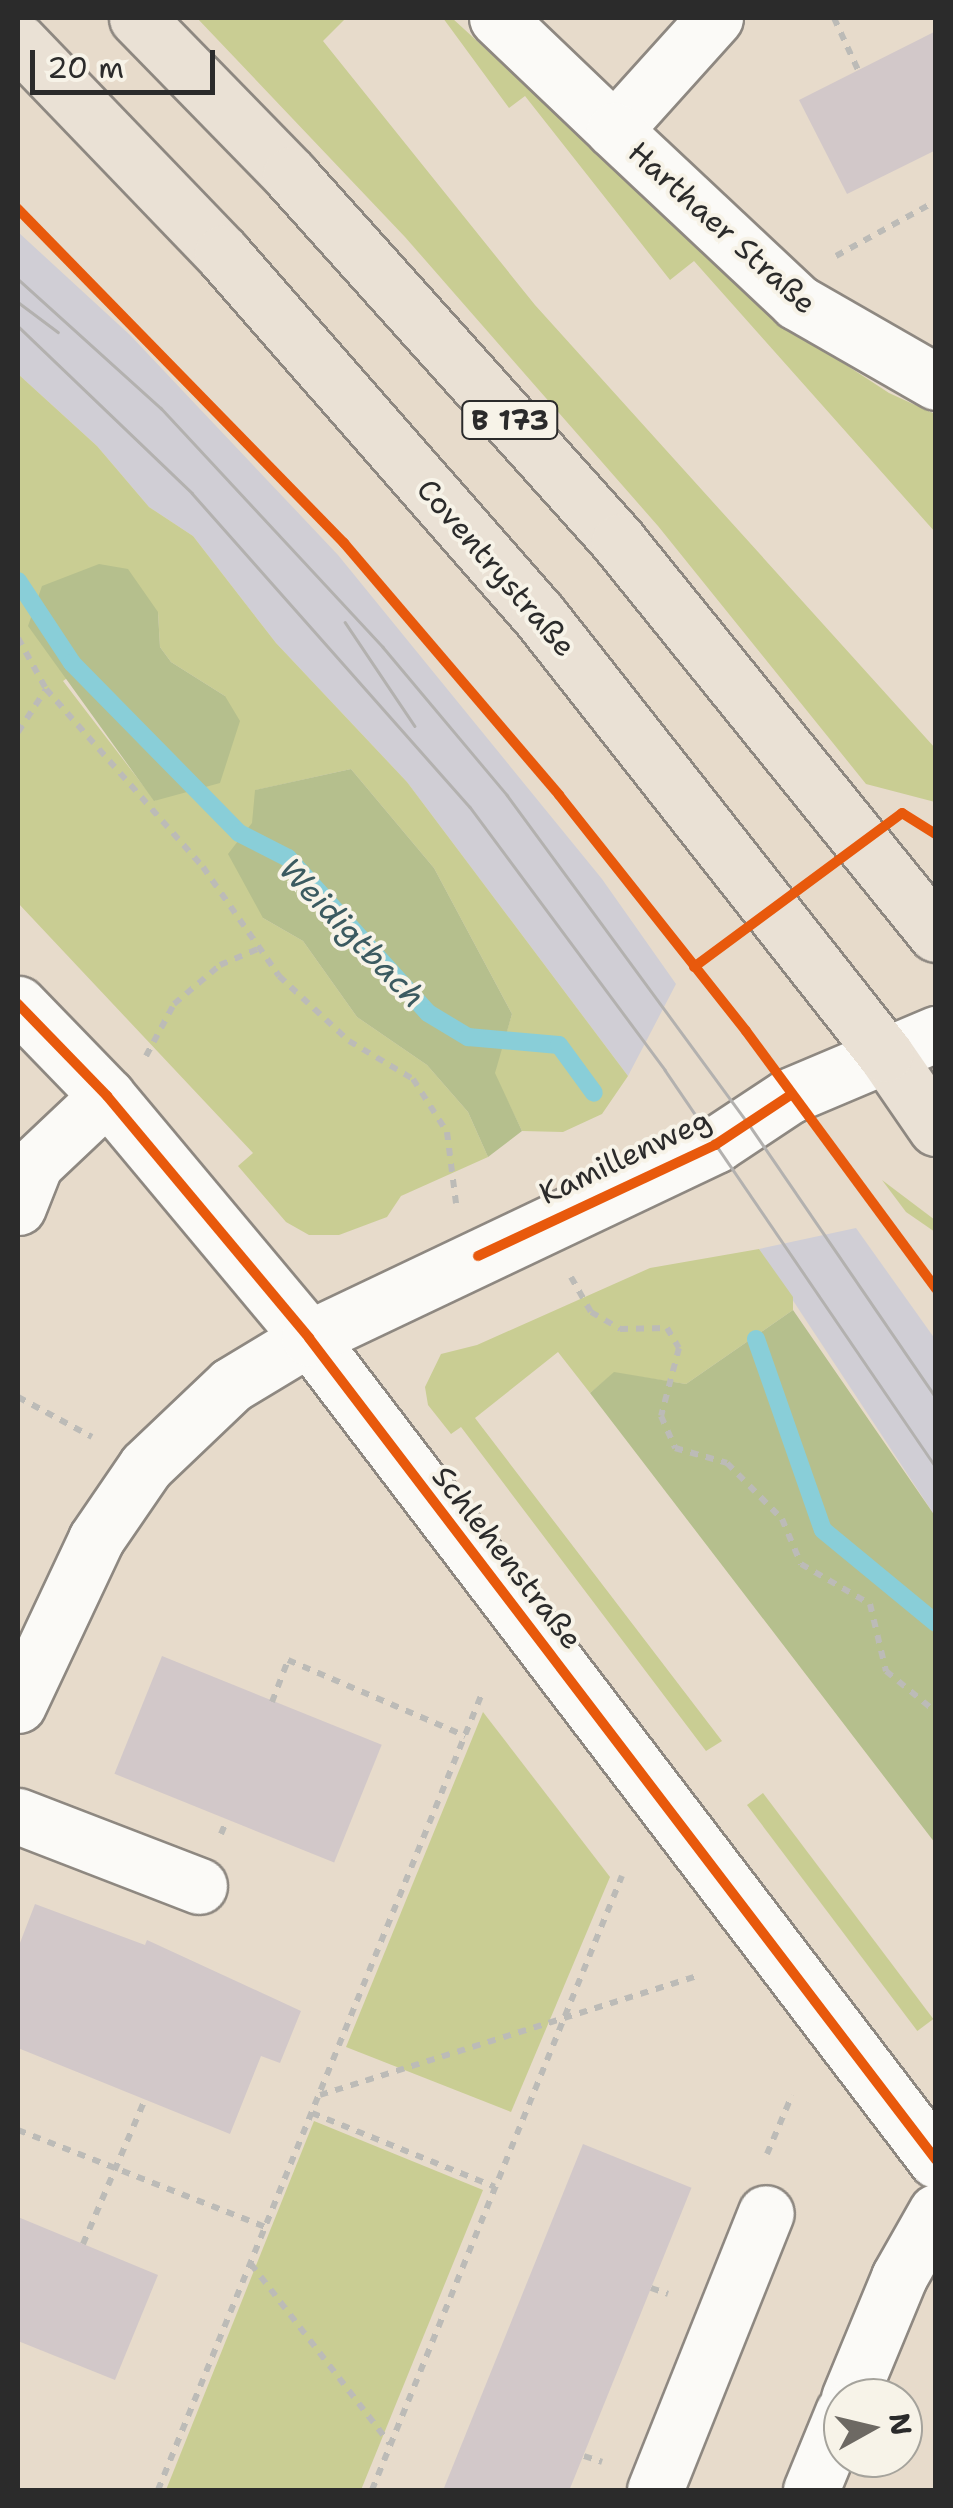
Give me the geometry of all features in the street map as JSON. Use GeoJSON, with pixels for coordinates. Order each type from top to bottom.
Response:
{"type":"FeatureCollection","features":[{"type":"Feature","properties":{"kind":"main road","name":"B 173"},"geometry":{"type":"LineString","coordinates":[[137,18],[290,175],[619,542],[936,934]]}},
{"type":"Feature","properties":{"kind":"main road","name":"Coventrystraße"},"geometry":{"type":"LineString","coordinates":[[18,41],[222,253],[539,615],[885,1054],[936,1128]]}},
{"type":"Feature","properties":{"kind":"street","name":"Harthaer Straße"},"geometry":{"type":"LineString","coordinates":[[497,18],[797,302],[936,382]]}},
{"type":"Feature","properties":{"kind":"street","name":"Harthaer Straße"},"geometry":{"type":"LineString","coordinates":[[614,130],[714,18]]}},
{"type":"Feature","properties":{"kind":"street","name":"Schlehenstraße"},"geometry":{"type":"LineString","coordinates":[[18,1004],[106,1096],[308,1338],[936,2160]]}},
{"type":"Feature","properties":{"kind":"street","name":"Kamillenweg"},"geometry":{"type":"LineString","coordinates":[[18,1705],[96,1540],[146,1466],[231,1385],[308,1338],[540,1225],[681,1162],[789,1096],[936,1034]]}},
{"type":"Feature","properties":{"kind":"street"},"geometry":{"type":"LineString","coordinates":[[18,1206],[35,1164],[106,1096]]}},
{"type":"Feature","properties":{"kind":"street"},"geometry":{"type":"LineString","coordinates":[[18,1816],[199,1886]]}},
{"type":"Feature","properties":{"kind":"street"},"geometry":{"type":"LineString","coordinates":[[857,2378],[899,2277],[936,2212]]}},
{"type":"Feature","properties":{"kind":"street"},"geometry":{"type":"LineString","coordinates":[[656,2490],[766,2213]]}},
{"type":"Feature","properties":{"kind":"street"},"geometry":{"type":"LineString","coordinates":[[810,2490],[823,2459]]}},
{"type":"Feature","properties":{"kind":"path"},"geometry":{"type":"LineString","coordinates":[[834,18],[858,70]]}},
{"type":"Feature","properties":{"kind":"path"},"geometry":{"type":"LineString","coordinates":[[817,266],[936,202]]}},
{"type":"Feature","properties":{"kind":"path"},"geometry":{"type":"LineString","coordinates":[[18,638],[46,689],[203,867],[280,976],[349,1042],[413,1079],[447,1132],[452,1194],[478,1256]]}},
{"type":"Feature","properties":{"kind":"path"},"geometry":{"type":"LineString","coordinates":[[18,732],[46,689]]}},
{"type":"Feature","properties":{"kind":"path"},"geometry":{"type":"LineString","coordinates":[[106,1096],[156,1046],[174,1004],[220,965],[260,948]]}},
{"type":"Feature","properties":{"kind":"path"},"geometry":{"type":"LineString","coordinates":[[540,1225],[591,1312],[620,1328],[667,1328],[680,1348],[661,1416],[675,1448],[727,1463],[782,1519],[801,1564],[870,1604],[886,1671],[936,1712]]}},
{"type":"Feature","properties":{"kind":"path"},"geometry":{"type":"LineString","coordinates":[[18,1397],[65,1423]]}},
{"type":"Feature","properties":{"kind":"path"},"geometry":{"type":"LineString","coordinates":[[272,1702],[288,1660],[465,1736]]}},
{"type":"Feature","properties":{"kind":"path"},"geometry":{"type":"LineString","coordinates":[[158,2490],[483,1691]]}},
{"type":"Feature","properties":{"kind":"path"},"geometry":{"type":"LineString","coordinates":[[372,2490],[622,1876]]}},
{"type":"Feature","properties":{"kind":"path"},"geometry":{"type":"LineString","coordinates":[[318,2096],[697,1976]]}},
{"type":"Feature","properties":{"kind":"path"},"geometry":{"type":"LineString","coordinates":[[83,2244],[145,2099]]}},
{"type":"Feature","properties":{"kind":"path"},"geometry":{"type":"LineString","coordinates":[[312,2113],[496,2187]]}},
{"type":"Feature","properties":{"kind":"path"},"geometry":{"type":"LineString","coordinates":[[18,2130],[265,2227]]}},
{"type":"Feature","properties":{"kind":"path"},"geometry":{"type":"LineString","coordinates":[[251,2263],[390,2445]]}},
{"type":"Feature","properties":{"kind":"shaded area"},"geometry":{"type":"Polygon","coordinates":[[[18,232],[130,335],[338,555],[602,879],[676,984],[628,1076],[407,782],[276,643],[193,536],[149,507],[97,446],[18,374],[18,232]]]}},
{"type":"Feature","properties":{"kind":"shaded area"},"geometry":{"type":"Polygon","coordinates":[[[856,1228],[935,1339],[935,1516],[759,1249],[856,1228]]]}},
{"type":"Feature","properties":{"kind":"green space"},"geometry":{"type":"Polygon","coordinates":[[[197,18],[346,18],[323,41],[535,305],[935,748],[935,802],[866,784],[658,526],[405,237],[197,18]]]}},
{"type":"Feature","properties":{"kind":"green space"},"geometry":{"type":"Polygon","coordinates":[[[443,18],[452,18],[788,327],[889,393],[935,414],[935,532],[694,261],[670,280],[525,96],[509,108],[443,18]]]}},
{"type":"Feature","properties":{"kind":"green space"},"geometry":{"type":"Polygon","coordinates":[[[18,374],[97,446],[149,507],[193,536],[276,643],[407,782],[628,1076],[602,1114],[563,1132],[522,1131],[494,1073],[512,1014],[434,868],[351,769],[256,790],[263,918],[303,941],[357,1017],[427,1065],[468,1112],[488,1157],[401,1196],[387,1217],[339,1235],[309,1235],[286,1222],[238,1166],[253,1153],[18,903],[18,374]],[[158,612],[63,681],[155,801],[225,696],[171,662],[160,647],[158,612]]]}},
{"type":"Feature","properties":{"kind":"green space"},"geometry":{"type":"Polygon","coordinates":[[[99,564],[128,569],[158,612],[160,647],[171,662],[225,696],[240,721],[220,783],[154,801],[28,626],[42,586],[99,564]]]}},
{"type":"Feature","properties":{"kind":"green space"},"geometry":{"type":"Polygon","coordinates":[[[351,769],[434,868],[512,1014],[495,1073],[522,1131],[488,1157],[468,1112],[427,1065],[357,1017],[303,941],[263,918],[228,854],[252,823],[255,790],[351,769]]]}},
{"type":"Feature","properties":{"kind":"green space"},"geometry":{"type":"Polygon","coordinates":[[[882,1180],[935,1220],[935,1232],[906,1212],[882,1180]]]}},
{"type":"Feature","properties":{"kind":"green space"},"geometry":{"type":"Polygon","coordinates":[[[759,1249],[793,1297],[793,1310],[686,1384],[614,1373],[590,1393],[558,1352],[475,1418],[722,1741],[706,1751],[461,1427],[451,1434],[428,1405],[425,1387],[441,1354],[477,1345],[650,1268],[759,1249]]]}},
{"type":"Feature","properties":{"kind":"green space"},"geometry":{"type":"Polygon","coordinates":[[[793,1310],[935,1516],[935,1843],[590,1393],[614,1372],[686,1384],[793,1310]]]}},
{"type":"Feature","properties":{"kind":"green space"},"geometry":{"type":"Polygon","coordinates":[[[483,1712],[610,1877],[511,2112],[346,2047],[483,1712]]]}},
{"type":"Feature","properties":{"kind":"green space"},"geometry":{"type":"Polygon","coordinates":[[[763,1793],[933,2019],[917,2031],[747,1805],[763,1793]]]}},
{"type":"Feature","properties":{"kind":"green space"},"geometry":{"type":"Polygon","coordinates":[[[314,2121],[483,2190],[361,2490],[166,2490],[314,2121]]]}},
{"type":"Feature","properties":{"kind":"building"},"geometry":{"type":"Polygon","coordinates":[[[936,31],[936,150],[847,194],[799,100],[936,31]]]}},
{"type":"Feature","properties":{"kind":"building"},"geometry":{"type":"Polygon","coordinates":[[[162,1656],[382,1745],[334,1863],[114,1774],[162,1656]]]}},
{"type":"Feature","properties":{"kind":"building"},"geometry":{"type":"Polygon","coordinates":[[[35,1904],[145,1945],[147,1940],[301,2011],[280,2063],[261,2056],[230,2134],[18,2048],[18,1948],[35,1904]]]}},
{"type":"Feature","properties":{"kind":"building"},"geometry":{"type":"Polygon","coordinates":[[[583,2144],[691,2188],[569,2490],[443,2490],[583,2144]]]}},
{"type":"Feature","properties":{"kind":"building"},"geometry":{"type":"Polygon","coordinates":[[[18,2217],[158,2275],[115,2380],[18,2341],[18,2217]]]}},
{"type":"Feature","properties":{"kind":"waterway","name":"Weidigtbach"},"geometry":{"type":"LineString","coordinates":[[18,581],[72,663],[239,833],[288,858],[428,1013],[468,1037],[559,1045],[594,1093]]}},
{"type":"Feature","properties":{"kind":"waterway","name":"Weidigtbach"},"geometry":{"type":"LineString","coordinates":[[756,1339],[823,1530],[936,1623]]}},
{"type":"Feature","properties":{"kind":"tram line"},"geometry":{"type":"LineString","coordinates":[[18,279],[161,408],[383,647],[507,795],[748,1123],[936,1398]]}},
{"type":"Feature","properties":{"kind":"tram line"},"geometry":{"type":"LineString","coordinates":[[18,302],[58,332]]}},
{"type":"Feature","properties":{"kind":"tram line"},"geometry":{"type":"LineString","coordinates":[[18,326],[192,493],[470,807],[665,1070],[936,1468]]}},
{"type":"Feature","properties":{"kind":"tram line"},"geometry":{"type":"LineString","coordinates":[[345,622],[415,726]]}},
{"type":"Feature","properties":{"kind":"cycle path"},"geometry":{"type":"LineString","coordinates":[[18,209],[344,543],[559,795],[746,1031],[936,1289]]}},
{"type":"Feature","properties":{"kind":"cycle path"},"geometry":{"type":"LineString","coordinates":[[694,967],[902,813],[936,834]]}},
{"type":"Feature","properties":{"kind":"cycle path"},"geometry":{"type":"LineString","coordinates":[[18,1004],[107,1096],[309,1338],[936,2160]]}},
{"type":"Feature","properties":{"kind":"cycle path"},"geometry":{"type":"LineString","coordinates":[[478,1256],[715,1145],[789,1096]]}}]}
